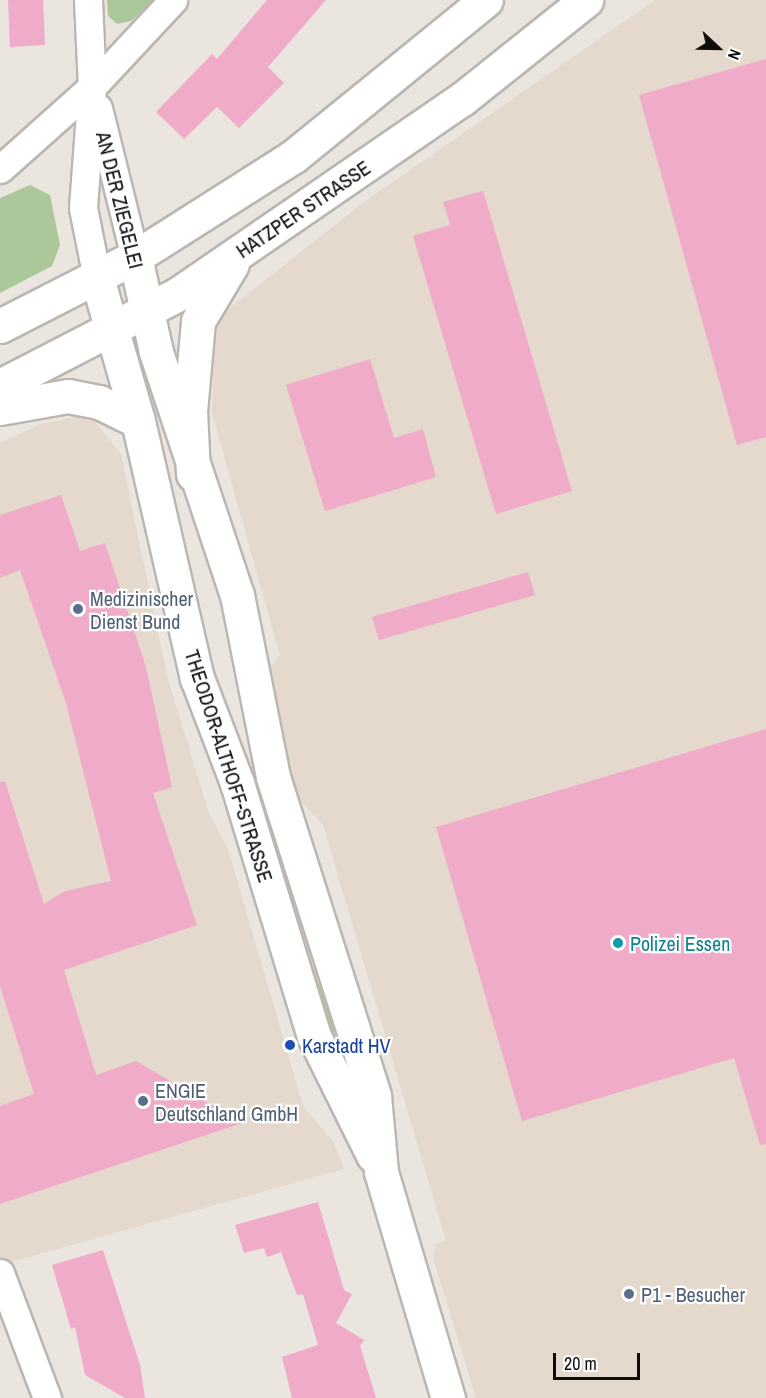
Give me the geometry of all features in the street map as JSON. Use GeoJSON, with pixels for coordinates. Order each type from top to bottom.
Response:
{"type":"FeatureCollection","features":[{"type":"Feature","properties":{"kind":"street","name":"AN DER ZIEGELEI"},"geometry":{"type":"LineString","coordinates":[[88,0],[92,87],[83,208],[97,278]]}},
{"type":"Feature","properties":{"kind":"street"},"geometry":{"type":"LineString","coordinates":[[0,169],[92,87],[173,0]]}},
{"type":"Feature","properties":{"kind":"street"},"geometry":{"type":"LineString","coordinates":[[0,326],[135,257],[294,156],[486,0]]}},
{"type":"Feature","properties":{"kind":"street","name":"HATZPER STRASSE"},"geometry":{"type":"LineString","coordinates":[[0,386],[145,313],[462,99],[586,0]]}},
{"type":"Feature","properties":{"kind":"street","name":"AN DER ZIEGELEI"},"geometry":{"type":"LineString","coordinates":[[92,87],[135,257],[145,313]]}},
{"type":"Feature","properties":{"kind":"street"},"geometry":{"type":"LineString","coordinates":[[193,474],[190,411],[198,321],[243,248]]}},
{"type":"Feature","properties":{"kind":"street","name":"THEODOR-ALTHOFF-STRASSE"},"geometry":{"type":"LineString","coordinates":[[97,278],[138,421],[197,678],[237,783],[315,1036],[381,1172],[448,1398]]}},
{"type":"Feature","properties":{"kind":"street","name":"THEODOR-ALTHOFF-STRASSE"},"geometry":{"type":"LineString","coordinates":[[145,313],[193,474],[237,596],[273,777],[374,1096],[381,1172]]}},
{"type":"Feature","properties":{"kind":"street"},"geometry":{"type":"LineString","coordinates":[[0,408],[68,396],[99,402],[138,421]]}},
{"type":"Feature","properties":{"kind":"street"},"geometry":{"type":"LineString","coordinates":[[0,1272],[47,1398]]}},
{"type":"Feature","properties":{"kind":"shaded area"},"geometry":{"type":"Polygon","coordinates":[[[655,0],[766,0],[766,1398],[476,1398],[433,1258],[435,1244],[446,1241],[323,825],[294,794],[267,691],[267,672],[280,656],[212,413],[214,338],[226,311],[364,202],[655,0]]]}},
{"type":"Feature","properties":{"kind":"shaded area"},"geometry":{"type":"Polygon","coordinates":[[[75,417],[94,421],[121,454],[167,676],[209,813],[228,849],[303,1106],[334,1143],[344,1169],[0,1265],[0,443],[41,424],[75,417]]]}},
{"type":"Feature","properties":{"kind":"green space"},"geometry":{"type":"Polygon","coordinates":[[[107,0],[154,0],[131,21],[117,24],[108,16],[107,0]]]}},
{"type":"Feature","properties":{"kind":"green space"},"geometry":{"type":"Polygon","coordinates":[[[30,185],[50,195],[60,245],[52,266],[0,293],[0,198],[30,185]]]}},
{"type":"Feature","properties":{"kind":"green space"},"geometry":{"type":"Polygon","coordinates":[[[307,952],[334,1023],[335,1046],[301,954],[307,952]]]}},
{"type":"Feature","properties":{"kind":"building"},"geometry":{"type":"Polygon","coordinates":[[[8,0],[43,0],[45,45],[10,47],[8,0]]]}},
{"type":"Feature","properties":{"kind":"building"},"geometry":{"type":"Polygon","coordinates":[[[267,0],[326,0],[268,67],[284,83],[239,128],[217,107],[184,139],[156,112],[212,54],[217,59],[267,0]]]}},
{"type":"Feature","properties":{"kind":"building"},"geometry":{"type":"Polygon","coordinates":[[[766,59],[766,437],[737,445],[639,95],[766,59]]]}},
{"type":"Feature","properties":{"kind":"building"},"geometry":{"type":"Polygon","coordinates":[[[483,191],[572,491],[496,514],[413,236],[450,225],[443,202],[483,191]]]}},
{"type":"Feature","properties":{"kind":"building"},"geometry":{"type":"Polygon","coordinates":[[[370,359],[394,438],[423,429],[436,477],[325,511],[286,385],[370,359]]]}},
{"type":"Feature","properties":{"kind":"building"},"geometry":{"type":"Polygon","coordinates":[[[61,495],[80,551],[105,543],[146,667],[172,787],[153,793],[197,925],[64,970],[96,1075],[136,1061],[242,1123],[0,1204],[0,1106],[34,1094],[0,986],[0,782],[5,781],[44,904],[65,891],[111,881],[66,703],[20,570],[0,578],[0,515],[61,495]]]}},
{"type":"Feature","properties":{"kind":"building"},"geometry":{"type":"Polygon","coordinates":[[[528,572],[535,595],[379,640],[372,617],[528,572]]]}},
{"type":"Feature","properties":{"kind":"building","name":"Polizei Essen"},"geometry":{"type":"Polygon","coordinates":[[[766,729],[766,1144],[760,1145],[734,1058],[522,1121],[436,827],[766,729]]]}},
{"type":"Feature","properties":{"kind":"building"},"geometry":{"type":"Polygon","coordinates":[[[318,1202],[344,1290],[352,1294],[336,1323],[364,1340],[360,1346],[376,1398],[292,1398],[282,1357],[318,1345],[303,1294],[297,1295],[281,1252],[267,1257],[264,1248],[244,1253],[235,1225],[318,1202]]]}},
{"type":"Feature","properties":{"kind":"building"},"geometry":{"type":"Polygon","coordinates":[[[103,1250],[140,1365],[145,1398],[125,1398],[85,1375],[75,1327],[71,1329],[52,1265],[103,1250]]]}},
{"type":"Feature","properties":{"kind":"place","name":"Medizinischer Dienst Bund"},"geometry":{"type":"Point","coordinates":[78,609]}},
{"type":"Feature","properties":{"kind":"place","name":"Polizei Essen"},"geometry":{"type":"Point","coordinates":[618,943]}},
{"type":"Feature","properties":{"kind":"place","name":"Karstadt HV"},"geometry":{"type":"Point","coordinates":[290,1045]}},
{"type":"Feature","properties":{"kind":"place","name":"ENGIE Deutschland GmbH"},"geometry":{"type":"Point","coordinates":[143,1101]}},
{"type":"Feature","properties":{"kind":"place","name":"P1 - Besucher"},"geometry":{"type":"Point","coordinates":[629,1294]}}]}
